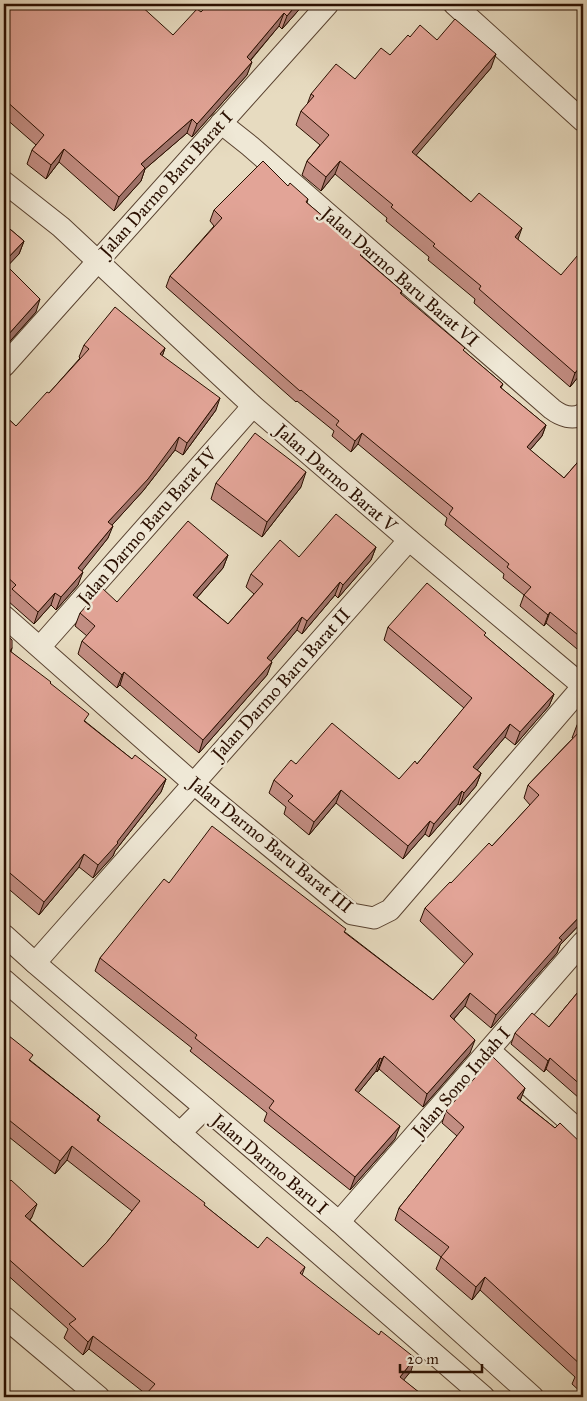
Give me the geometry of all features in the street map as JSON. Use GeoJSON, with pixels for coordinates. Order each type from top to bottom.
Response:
{"type":"FeatureCollection","features":[{"type":"Feature","properties":{"kind":"street","name":"Jalan Darmo Baru Barat I"},"geometry":{"type":"LineString","coordinates":[[4,366],[328,4]]}},
{"type":"Feature","properties":{"kind":"street"},"geometry":{"type":"LineString","coordinates":[[454,4],[583,121]]}},
{"type":"Feature","properties":{"kind":"street","name":"Jalan Darmo Baru Barat VI"},"geometry":{"type":"LineString","coordinates":[[221,123],[265,159],[552,409],[565,416],[573,417],[583,414]]}},
{"type":"Feature","properties":{"kind":"street","name":"Jalan Darmo Barat V"},"geometry":{"type":"LineString","coordinates":[[4,182],[61,228],[254,406],[408,540],[583,686]]}},
{"type":"Feature","properties":{"kind":"street","name":"Jalan Darmo Baru Barat IV"},"geometry":{"type":"LineString","coordinates":[[40,647],[254,406]]}},
{"type":"Feature","properties":{"kind":"street","name":"Jalan Darmo Baru Barat II"},"geometry":{"type":"LineString","coordinates":[[35,963],[408,540]]}},
{"type":"Feature","properties":{"kind":"street","name":"Jalan Darmo Baru Barat III"},"geometry":{"type":"LineString","coordinates":[[4,616],[193,784],[352,914],[374,918],[390,910],[583,686]]}},
{"type":"Feature","properties":{"kind":"street","name":"Jalan Darmo Baru I"},"geometry":{"type":"LineString","coordinates":[[4,935],[339,1222],[533,1397]]}},
{"type":"Feature","properties":{"kind":"street","name":"Jalan Sono Indah I"},"geometry":{"type":"LineString","coordinates":[[339,1222],[583,942]]}},
{"type":"Feature","properties":{"kind":"street","name":"Jalan Darmo Baru I"},"geometry":{"type":"LineString","coordinates":[[4,980],[484,1397]]}},
{"type":"Feature","properties":{"kind":"street"},"geometry":{"type":"LineString","coordinates":[[489,1050],[583,1134]]}},
{"type":"Feature","properties":{"kind":"street"},"geometry":{"type":"LineString","coordinates":[[180,1133],[205,1108]]}},
{"type":"Feature","properties":{"kind":"street"},"geometry":{"type":"LineString","coordinates":[[4,1317],[99,1397]]}},
{"type":"Feature","properties":{"kind":"building"},"geometry":{"type":"Polygon","coordinates":[[[13,4],[139,4],[173,35],[197,9],[201,12],[209,4],[297,4],[287,16],[284,13],[247,57],[252,62],[197,124],[192,119],[141,164],[145,168],[119,197],[64,149],[51,165],[32,150],[44,135],[4,99],[4,14],[13,4]]]}},
{"type":"Feature","properties":{"kind":"building"},"geometry":{"type":"Polygon","coordinates":[[[455,19],[496,54],[412,152],[471,202],[479,193],[522,228],[515,237],[561,275],[583,249],[583,363],[575,373],[479,289],[481,286],[433,246],[435,244],[391,207],[393,205],[340,161],[326,177],[307,161],[329,135],[301,111],[314,96],[311,94],[336,64],[355,79],[381,48],[390,55],[420,25],[437,40],[455,19]]]}},
{"type":"Feature","properties":{"kind":"building"},"geometry":{"type":"Polygon","coordinates":[[[263,161],[288,186],[290,183],[308,199],[306,202],[364,251],[360,255],[402,291],[400,293],[465,348],[463,350],[503,384],[500,387],[546,425],[527,447],[564,478],[583,456],[583,639],[550,612],[548,615],[524,595],[531,587],[507,567],[509,564],[449,514],[453,508],[362,433],[355,441],[336,425],[339,421],[300,391],[170,276],[222,218],[214,210],[263,161]]]}},
{"type":"Feature","properties":{"kind":"building"},"geometry":{"type":"Polygon","coordinates":[[[4,224],[24,241],[4,262],[4,224]]]}},
{"type":"Feature","properties":{"kind":"building"},"geometry":{"type":"Polygon","coordinates":[[[4,263],[40,299],[7,336],[4,332],[4,263]]]}},
{"type":"Feature","properties":{"kind":"building"},"geometry":{"type":"Polygon","coordinates":[[[115,307],[165,348],[160,354],[220,398],[187,443],[179,437],[148,479],[108,522],[113,526],[78,568],[83,572],[61,597],[55,593],[38,612],[12,589],[16,585],[4,574],[4,415],[16,426],[89,349],[84,345],[115,307]]]}},
{"type":"Feature","properties":{"kind":"building"},"geometry":{"type":"Polygon","coordinates":[[[255,433],[306,472],[267,522],[216,483],[255,433]]]}},
{"type":"Feature","properties":{"kind":"building"},"geometry":{"type":"Polygon","coordinates":[[[336,514],[376,547],[343,585],[340,582],[307,621],[302,617],[267,658],[272,662],[203,740],[124,672],[122,675],[82,641],[95,626],[80,613],[102,588],[117,602],[188,521],[228,555],[193,595],[228,624],[263,584],[251,574],[280,540],[299,557],[336,514]]]}},
{"type":"Feature","properties":{"kind":"building"},"geometry":{"type":"Polygon","coordinates":[[[427,583],[486,633],[484,635],[554,694],[520,732],[510,724],[473,767],[481,773],[464,793],[462,791],[434,824],[430,821],[408,846],[341,790],[314,822],[288,801],[293,796],[274,780],[291,760],[296,764],[332,723],[399,779],[415,761],[417,764],[472,698],[388,627],[427,583]]]}},
{"type":"Feature","properties":{"kind":"building"},"geometry":{"type":"Polygon","coordinates":[[[4,633],[12,640],[10,651],[89,714],[84,721],[132,759],[135,755],[166,779],[118,843],[98,865],[84,854],[44,902],[4,868],[4,633]]]}},
{"type":"Feature","properties":{"kind":"building"},"geometry":{"type":"Polygon","coordinates":[[[583,718],[583,913],[559,938],[562,940],[496,1015],[470,993],[450,1016],[475,1040],[427,1094],[384,1056],[382,1059],[380,1058],[355,1090],[400,1126],[355,1177],[269,1108],[274,1101],[195,1038],[197,1035],[100,958],[164,879],[169,883],[212,826],[346,929],[344,932],[433,1000],[473,954],[425,908],[489,843],[492,846],[539,795],[528,785],[582,729],[577,725],[583,718]]]}},
{"type":"Feature","properties":{"kind":"building"},"geometry":{"type":"Polygon","coordinates":[[[583,986],[583,1087],[550,1058],[548,1061],[515,1033],[532,1013],[549,1027],[583,986]]]}},
{"type":"Feature","properties":{"kind":"building"},"geometry":{"type":"Polygon","coordinates":[[[4,1032],[33,1055],[29,1060],[100,1116],[97,1120],[205,1203],[204,1205],[258,1248],[267,1237],[305,1267],[300,1273],[379,1335],[381,1331],[415,1358],[400,1377],[425,1397],[153,1397],[147,1393],[155,1384],[93,1336],[88,1342],[69,1324],[76,1319],[4,1255],[4,1187],[11,1180],[37,1204],[25,1216],[83,1267],[107,1242],[140,1201],[72,1146],[60,1161],[4,1116],[4,1032]]]}},
{"type":"Feature","properties":{"kind":"building"},"geometry":{"type":"Polygon","coordinates":[[[493,1057],[525,1088],[517,1098],[555,1128],[560,1123],[583,1145],[583,1377],[577,1372],[582,1366],[485,1277],[476,1287],[441,1257],[449,1247],[399,1208],[464,1127],[446,1111],[493,1057]]]}}]}
